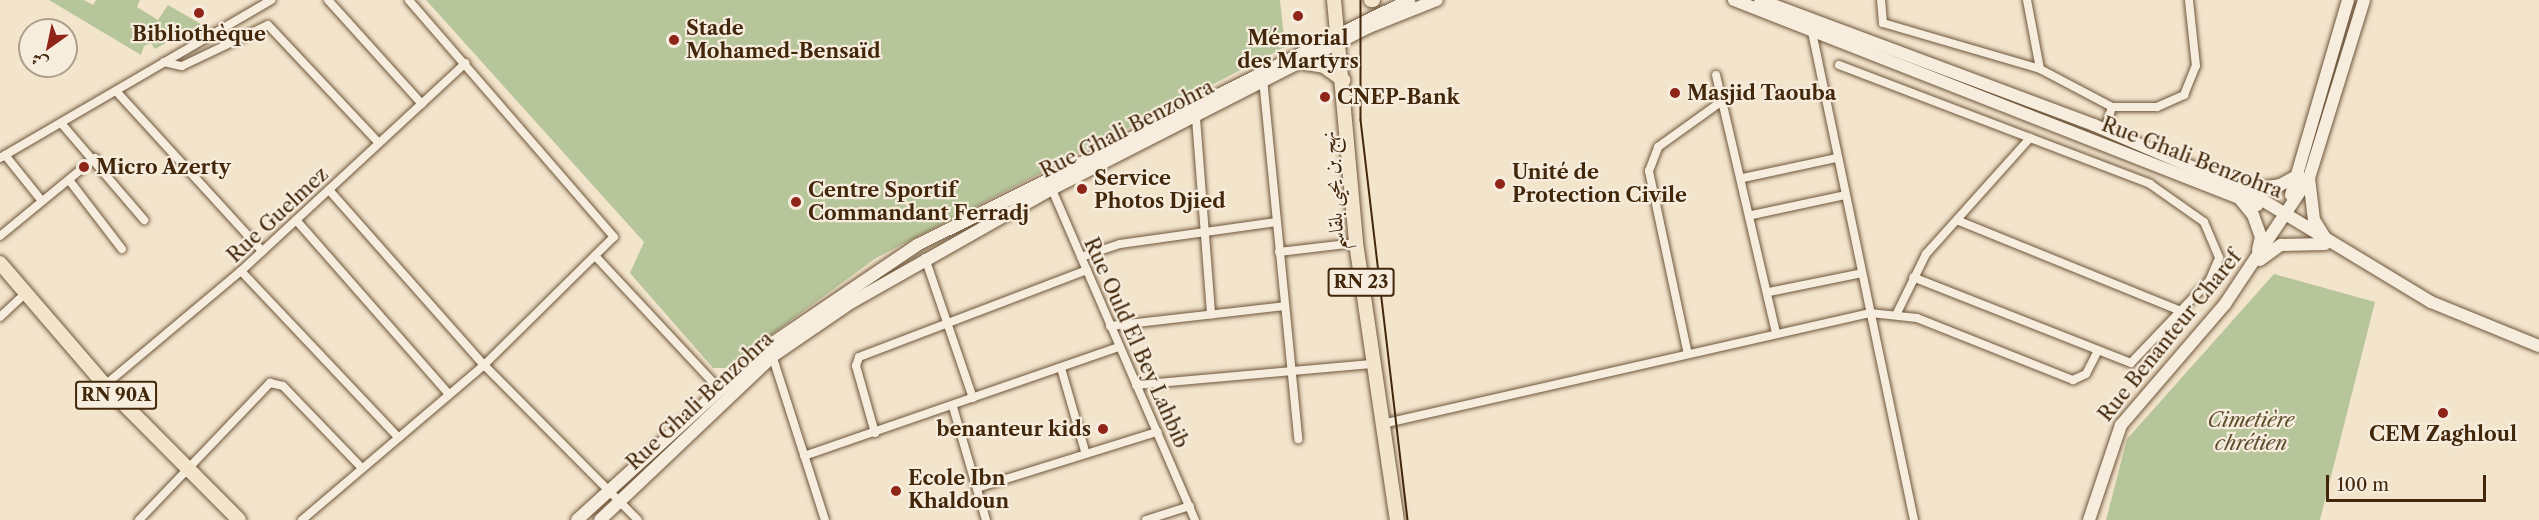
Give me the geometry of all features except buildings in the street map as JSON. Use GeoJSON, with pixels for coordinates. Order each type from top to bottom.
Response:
{"type":"FeatureCollection","features":[{"type":"Feature","properties":{"kind":"main road","name":"نهج بن يحيى بلقاسم"},"geometry":{"type":"LineString","coordinates":[[1334,0],[1356,243],[1397,520]]}},
{"type":"Feature","properties":{"kind":"main road","name":"Rue Ghali Benzohra"},"geometry":{"type":"LineString","coordinates":[[600,520],[770,351],[1049,184],[1409,0]]}},
{"type":"Feature","properties":{"kind":"main road","name":"Rue Ghali Benzohra"},"geometry":{"type":"LineString","coordinates":[[577,520],[719,389],[917,245],[1196,118],[1262,75],[1300,62],[1339,37],[1437,0]]}},
{"type":"Feature","properties":{"kind":"main road","name":"Rue Ghali Benzohra"},"geometry":{"type":"LineString","coordinates":[[1734,0],[1752,1],[2105,130],[2283,216],[2431,302],[2539,346]]}},
{"type":"Feature","properties":{"kind":"main road","name":"Rue Benanteur Charef"},"geometry":{"type":"LineString","coordinates":[[2304,176],[2348,0]]}},
{"type":"Feature","properties":{"kind":"main road","name":"Rue Benanteur Charef"},"geometry":{"type":"LineString","coordinates":[[2089,520],[2121,425],[2255,263],[2283,216],[2304,176],[2364,0]]}},
{"type":"Feature","properties":{"kind":"main road","name":"Rue Ghali Benzohra"},"geometry":{"type":"LineString","coordinates":[[1811,23],[2241,194]]}},
{"type":"Feature","properties":{"kind":"main road"},"geometry":{"type":"LineString","coordinates":[[1300,62],[1324,66],[1343,80]]}},
{"type":"Feature","properties":{"kind":"main road"},"geometry":{"type":"LineString","coordinates":[[2255,263],[2261,237],[2253,215],[2241,194],[2280,185],[2304,176],[2314,220],[2329,244]]}},
{"type":"Feature","properties":{"kind":"main road"},"geometry":{"type":"LineString","coordinates":[[2255,263],[2281,245],[2329,244]]}},
{"type":"Feature","properties":{"kind":"main road","name":"RN 90A"},"geometry":{"type":"LineString","coordinates":[[0,263],[105,385],[231,517]]}},
{"type":"Feature","properties":{"kind":"street"},"geometry":{"type":"LineString","coordinates":[[42,201],[3,157],[271,0]]}},
{"type":"Feature","properties":{"kind":"street"},"geometry":{"type":"LineString","coordinates":[[328,0],[422,104]]}},
{"type":"Feature","properties":{"kind":"street"},"geometry":{"type":"LineString","coordinates":[[302,520],[397,436],[484,365],[612,242],[613,233],[409,0]]}},
{"type":"Feature","properties":{"kind":"street"},"geometry":{"type":"LineString","coordinates":[[1881,0],[1883,22],[2040,69],[2112,107],[2157,107],[2184,95],[2196,66],[2189,0]]}},
{"type":"Feature","properties":{"kind":"street"},"geometry":{"type":"LineString","coordinates":[[2027,0],[2040,69]]}},
{"type":"Feature","properties":{"kind":"street"},"geometry":{"type":"LineString","coordinates":[[1811,23],[1836,158],[1914,520]]}},
{"type":"Feature","properties":{"kind":"street"},"geometry":{"type":"LineString","coordinates":[[164,62],[182,66],[268,25],[379,144]]}},
{"type":"Feature","properties":{"kind":"street","name":"Rue Guelmez"},"geometry":{"type":"LineString","coordinates":[[105,385],[241,271],[466,63]]}},
{"type":"Feature","properties":{"kind":"street"},"geometry":{"type":"LineString","coordinates":[[1839,65],[2150,184],[2204,222],[2219,258],[2209,282],[2137,361],[2097,352],[1913,277]]}},
{"type":"Feature","properties":{"kind":"street"},"geometry":{"type":"LineString","coordinates":[[1262,75],[1298,439]]}},
{"type":"Feature","properties":{"kind":"street"},"geometry":{"type":"LineString","coordinates":[[1716,75],[1752,215],[1776,332]]}},
{"type":"Feature","properties":{"kind":"street"},"geometry":{"type":"LineString","coordinates":[[116,91],[262,251]]}},
{"type":"Feature","properties":{"kind":"street"},"geometry":{"type":"LineString","coordinates":[[1687,350],[1649,171],[1658,147],[1722,101]]}},
{"type":"Feature","properties":{"kind":"street"},"geometry":{"type":"LineString","coordinates":[[2105,130],[2112,107]]}},
{"type":"Feature","properties":{"kind":"street"},"geometry":{"type":"LineString","coordinates":[[1196,118],[1211,314]]}},
{"type":"Feature","properties":{"kind":"street"},"geometry":{"type":"LineString","coordinates":[[61,123],[95,158],[144,220]]}},
{"type":"Feature","properties":{"kind":"street"},"geometry":{"type":"LineString","coordinates":[[1897,313],[1926,254],[1959,221],[2030,138]]}},
{"type":"Feature","properties":{"kind":"street"},"geometry":{"type":"LineString","coordinates":[[0,236],[95,158]]}},
{"type":"Feature","properties":{"kind":"street"},"geometry":{"type":"LineString","coordinates":[[1743,178],[1836,158]]}},
{"type":"Feature","properties":{"kind":"street"},"geometry":{"type":"LineString","coordinates":[[69,180],[122,249]]}},
{"type":"Feature","properties":{"kind":"street","name":"Rue Ould El Bey Lahbib"},"geometry":{"type":"LineString","coordinates":[[1049,184],[1195,520]]}},
{"type":"Feature","properties":{"kind":"street"},"geometry":{"type":"LineString","coordinates":[[329,190],[484,365],[607,493],[638,520]]}},
{"type":"Feature","properties":{"kind":"street"},"geometry":{"type":"LineString","coordinates":[[1752,215],[1845,195]]}},
{"type":"Feature","properties":{"kind":"street"},"geometry":{"type":"LineString","coordinates":[[296,220],[449,394]]}},
{"type":"Feature","properties":{"kind":"street"},"geometry":{"type":"LineString","coordinates":[[1959,221],[2182,312]]}},
{"type":"Feature","properties":{"kind":"street"},"geometry":{"type":"LineString","coordinates":[[1081,257],[1120,244],[1276,222]]}},
{"type":"Feature","properties":{"kind":"street"},"geometry":{"type":"LineString","coordinates":[[1279,252],[1356,243]]}},
{"type":"Feature","properties":{"kind":"street"},"geometry":{"type":"LineString","coordinates":[[597,258],[719,389]]}},
{"type":"Feature","properties":{"kind":"street"},"geometry":{"type":"LineString","coordinates":[[925,258],[973,398]]}},
{"type":"Feature","properties":{"kind":"street"},"geometry":{"type":"LineString","coordinates":[[875,433],[856,361],[946,322],[1087,270]]}},
{"type":"Feature","properties":{"kind":"street"},"geometry":{"type":"LineString","coordinates":[[241,271],[397,436]]}},
{"type":"Feature","properties":{"kind":"street"},"geometry":{"type":"LineString","coordinates":[[1769,292],[1862,273]]}},
{"type":"Feature","properties":{"kind":"street"},"geometry":{"type":"LineString","coordinates":[[0,317],[26,293]]}},
{"type":"Feature","properties":{"kind":"street"},"geometry":{"type":"LineString","coordinates":[[1110,326],[1284,306]]}},
{"type":"Feature","properties":{"kind":"street"},"geometry":{"type":"LineString","coordinates":[[1382,424],[1687,350],[1870,313],[1897,313],[2073,380],[2086,375],[2097,352]]}},
{"type":"Feature","properties":{"kind":"street"},"geometry":{"type":"LineString","coordinates":[[804,456],[953,407],[1119,347]]}},
{"type":"Feature","properties":{"kind":"street"},"geometry":{"type":"LineString","coordinates":[[770,351],[825,520]]}},
{"type":"Feature","properties":{"kind":"street"},"geometry":{"type":"LineString","coordinates":[[1136,385],[1373,364]]}},
{"type":"Feature","properties":{"kind":"street"},"geometry":{"type":"LineString","coordinates":[[1061,368],[1085,451]]}},
{"type":"Feature","properties":{"kind":"street"},"geometry":{"type":"LineString","coordinates":[[139,520],[187,469],[276,382],[361,467]]}},
{"type":"Feature","properties":{"kind":"street"},"geometry":{"type":"LineString","coordinates":[[953,407],[986,520]]}},
{"type":"Feature","properties":{"kind":"street"},"geometry":{"type":"LineString","coordinates":[[977,488],[1085,451],[1156,432]]}},
{"type":"Feature","properties":{"kind":"street"},"geometry":{"type":"LineString","coordinates":[[1146,520],[1190,506]]}},
{"type":"Feature","properties":{"kind":"green space"},"geometry":{"type":"Polygon","coordinates":[[[49,0],[84,0],[93,5],[96,0],[140,0],[137,7],[158,20],[168,5],[201,24],[155,49],[151,43],[144,46],[141,55],[49,0]]]}},
{"type":"Feature","properties":{"kind":"green space","name":"Centre Sportif Commandant Ferradj"},"geometry":{"type":"Polygon","coordinates":[[[426,0],[1280,0],[1285,47],[876,258],[726,368],[713,368],[630,273],[644,242],[426,0]]]}},
{"type":"Feature","properties":{"kind":"green space","name":"Cimetière chrétien"},"geometry":{"type":"Polygon","coordinates":[[[2274,274],[2375,302],[2320,520],[2106,520],[2127,439],[2274,274]]]}},
{"type":"Feature","properties":{"kind":"tram line"},"geometry":{"type":"LineString","coordinates":[[1361,0],[1361,120],[1408,520]]}},
{"type":"Feature","properties":{"kind":"place","name":"Bibliothèque"},"geometry":{"type":"Point","coordinates":[199,13]}},
{"type":"Feature","properties":{"kind":"place","name":"Mémorial des Martyrs"},"geometry":{"type":"Point","coordinates":[1298,16]}},
{"type":"Feature","properties":{"kind":"place","name":"Stade Mohamed-Bensaïd"},"geometry":{"type":"Point","coordinates":[674,40]}},
{"type":"Feature","properties":{"kind":"place","name":"Masjid Taouba"},"geometry":{"type":"Point","coordinates":[1675,93]}},
{"type":"Feature","properties":{"kind":"place","name":"CNEP-Bank"},"geometry":{"type":"Point","coordinates":[1325,97]}},
{"type":"Feature","properties":{"kind":"place","name":"Micro Azerty"},"geometry":{"type":"Point","coordinates":[84,167]}},
{"type":"Feature","properties":{"kind":"place","name":"Unité de Protection Civile"},"geometry":{"type":"Point","coordinates":[1500,184]}},
{"type":"Feature","properties":{"kind":"place","name":"Service Photos Djied"},"geometry":{"type":"Point","coordinates":[1082,189]}},
{"type":"Feature","properties":{"kind":"place","name":"Centre Sportif Commandant Ferradj"},"geometry":{"type":"Point","coordinates":[796,202]}},
{"type":"Feature","properties":{"kind":"place","name":"CEM Zaghloul"},"geometry":{"type":"Point","coordinates":[2443,413]}},
{"type":"Feature","properties":{"kind":"place","name":"benanteur kids"},"geometry":{"type":"Point","coordinates":[1103,429]}},
{"type":"Feature","properties":{"kind":"place","name":"Ecole Ibn Khaldoun"},"geometry":{"type":"Point","coordinates":[896,491]}}]}
